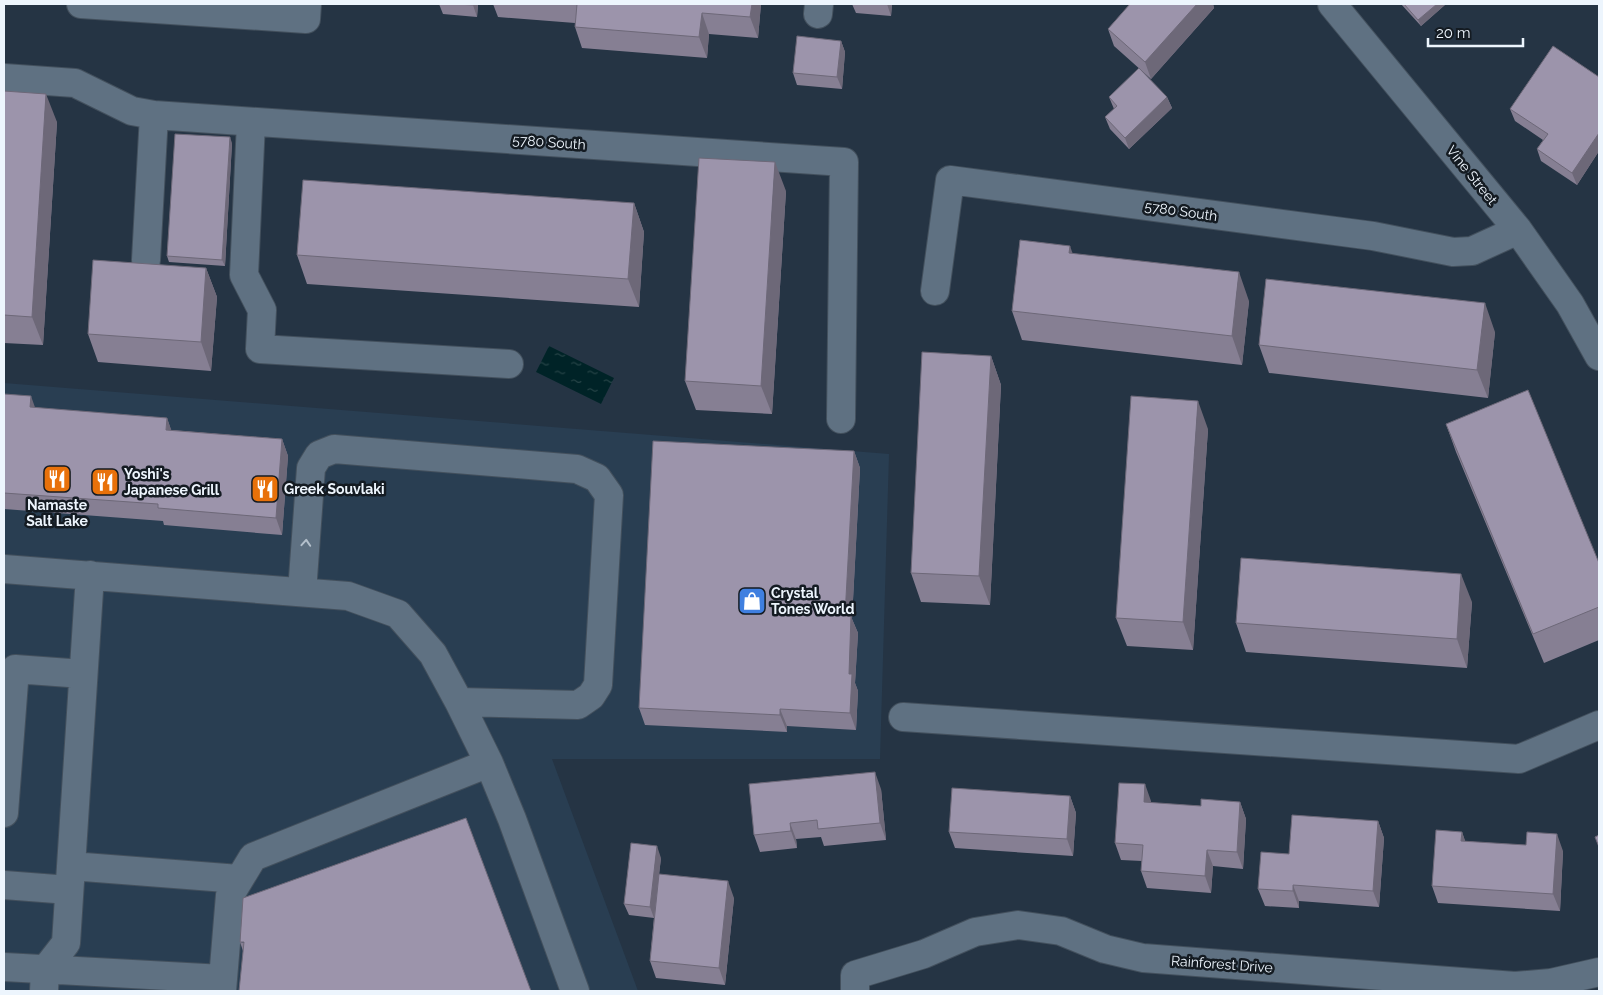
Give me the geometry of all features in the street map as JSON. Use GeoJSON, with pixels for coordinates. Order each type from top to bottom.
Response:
{"type":"FeatureCollection","features":[{"type":"Feature","properties":{"kind":"street"},"geometry":{"type":"LineString","coordinates":[[81,4],[306,19],[307,4]]}},
{"type":"Feature","properties":{"kind":"street","name":"Vine Street"},"geometry":{"type":"LineString","coordinates":[[1332,4],[1518,230],[1570,304],[1599,356]]}},
{"type":"Feature","properties":{"kind":"street","name":"5780 South"},"geometry":{"type":"LineString","coordinates":[[4,78],[74,84],[132,111],[154,115],[844,162],[841,419]]}},
{"type":"Feature","properties":{"kind":"street"},"geometry":{"type":"LineString","coordinates":[[146,260],[154,115]]}},
{"type":"Feature","properties":{"kind":"street"},"geometry":{"type":"LineString","coordinates":[[251,122],[244,275],[262,310],[260,349],[509,364]]}},
{"type":"Feature","properties":{"kind":"street","name":"5780 South"},"geometry":{"type":"LineString","coordinates":[[936,291],[950,180],[1373,236],[1453,252],[1472,251],[1518,230]]}},
{"type":"Feature","properties":{"kind":"street"},"geometry":{"type":"LineString","coordinates":[[302,592],[311,468],[319,455],[334,449],[576,469],[597,478],[610,495],[598,685],[591,696],[578,705],[459,702]]}},
{"type":"Feature","properties":{"kind":"street"},"geometry":{"type":"LineString","coordinates":[[4,569],[348,596],[398,614],[433,654],[489,763],[512,819],[575,991]]}},
{"type":"Feature","properties":{"kind":"street"},"geometry":{"type":"LineString","coordinates":[[45,980],[66,943],[90,575]]}},
{"type":"Feature","properties":{"kind":"street"},"geometry":{"type":"LineString","coordinates":[[4,813],[9,669],[83,674]]}},
{"type":"Feature","properties":{"kind":"street"},"geometry":{"type":"LineString","coordinates":[[903,717],[1519,759],[1599,726]]}},
{"type":"Feature","properties":{"kind":"street"},"geometry":{"type":"LineString","coordinates":[[4,967],[45,980],[223,985],[230,895],[253,857],[489,763]]}},
{"type":"Feature","properties":{"kind":"street"},"geometry":{"type":"LineString","coordinates":[[4,885],[70,878],[239,879]]}},
{"type":"Feature","properties":{"kind":"street","name":"Rainforest Drive"},"geometry":{"type":"LineString","coordinates":[[855,983],[975,932],[1018,925],[1061,932],[1105,949],[1143,958],[1516,986],[1551,983],[1599,972]]}},
{"type":"Feature","properties":{"kind":"shaded area"},"geometry":{"type":"Polygon","coordinates":[[[4,383],[889,454],[880,759],[552,759],[638,991],[4,991],[4,383]]]}},
{"type":"Feature","properties":{"kind":"water"},"geometry":{"type":"Polygon","coordinates":[[[549,346],[614,378],[601,404],[536,372],[549,346]]]}},
{"type":"Feature","properties":{"kind":"building"},"geometry":{"type":"Polygon","coordinates":[[[577,4],[752,4],[750,17],[702,13],[699,37],[575,27],[577,4]]]}},
{"type":"Feature","properties":{"kind":"building"},"geometry":{"type":"Polygon","coordinates":[[[1130,4],[1197,4],[1145,62],[1108,29],[1130,4]]]}},
{"type":"Feature","properties":{"kind":"building"},"geometry":{"type":"Polygon","coordinates":[[[1404,4],[1437,4],[1418,20],[1404,4]]]}},
{"type":"Feature","properties":{"kind":"building"},"geometry":{"type":"Polygon","coordinates":[[[797,36],[841,41],[837,77],[793,73],[797,36]]]}},
{"type":"Feature","properties":{"kind":"building"},"geometry":{"type":"Polygon","coordinates":[[[1553,46],[1599,77],[1599,133],[1572,173],[1537,149],[1548,134],[1510,109],[1553,46]]]}},
{"type":"Feature","properties":{"kind":"building"},"geometry":{"type":"Polygon","coordinates":[[[1139,68],[1167,97],[1125,138],[1105,117],[1117,106],[1109,97],[1139,68]]]}},
{"type":"Feature","properties":{"kind":"building"},"geometry":{"type":"Polygon","coordinates":[[[4,91],[46,94],[32,317],[4,315],[4,91]]]}},
{"type":"Feature","properties":{"kind":"building"},"geometry":{"type":"Polygon","coordinates":[[[175,134],[230,137],[222,260],[167,256],[175,134]]]}},
{"type":"Feature","properties":{"kind":"building"},"geometry":{"type":"Polygon","coordinates":[[[699,158],[775,162],[761,386],[685,381],[699,158]]]}},
{"type":"Feature","properties":{"kind":"building"},"geometry":{"type":"Polygon","coordinates":[[[303,180],[634,203],[628,279],[297,255],[303,180]]]}},
{"type":"Feature","properties":{"kind":"building"},"geometry":{"type":"Polygon","coordinates":[[[1020,240],[1070,246],[1069,253],[1239,272],[1232,336],[1012,311],[1020,240]]]}},
{"type":"Feature","properties":{"kind":"building"},"geometry":{"type":"Polygon","coordinates":[[[93,260],[206,268],[201,342],[88,334],[93,260]]]}},
{"type":"Feature","properties":{"kind":"building"},"geometry":{"type":"Polygon","coordinates":[[[1266,279],[1485,303],[1477,370],[1259,345],[1266,279]]]}},
{"type":"Feature","properties":{"kind":"building"},"geometry":{"type":"Polygon","coordinates":[[[922,352],[991,356],[979,576],[911,573],[922,352]]]}},
{"type":"Feature","properties":{"kind":"building"},"geometry":{"type":"Polygon","coordinates":[[[1528,390],[1599,563],[1599,607],[1533,634],[1446,424],[1528,390]]]}},
{"type":"Feature","properties":{"kind":"building"},"geometry":{"type":"Polygon","coordinates":[[[4,394],[31,396],[30,407],[167,418],[166,430],[282,439],[276,518],[158,508],[158,504],[4,493],[4,394]]]}},
{"type":"Feature","properties":{"kind":"building"},"geometry":{"type":"Polygon","coordinates":[[[1131,396],[1198,401],[1183,622],[1116,618],[1131,396]]]}},
{"type":"Feature","properties":{"kind":"building"},"geometry":{"type":"Polygon","coordinates":[[[653,441],[854,451],[845,616],[851,616],[849,674],[852,674],[850,713],[780,709],[780,715],[639,708],[653,441]]]}},
{"type":"Feature","properties":{"kind":"building"},"geometry":{"type":"Polygon","coordinates":[[[1241,558],[1461,574],[1457,639],[1236,623],[1241,558]]]}},
{"type":"Feature","properties":{"kind":"building"},"geometry":{"type":"Polygon","coordinates":[[[875,772],[880,823],[818,829],[817,820],[790,823],[791,831],[754,835],[749,784],[875,772]]]}},
{"type":"Feature","properties":{"kind":"building"},"geometry":{"type":"Polygon","coordinates":[[[1119,783],[1145,784],[1144,802],[1201,806],[1201,799],[1240,802],[1237,852],[1207,850],[1205,876],[1141,871],[1143,845],[1115,843],[1119,783]]]}},
{"type":"Feature","properties":{"kind":"building"},"geometry":{"type":"Polygon","coordinates":[[[952,788],[1070,796],[1067,839],[949,832],[952,788]]]}},
{"type":"Feature","properties":{"kind":"building"},"geometry":{"type":"Polygon","coordinates":[[[1292,815],[1378,821],[1373,891],[1293,885],[1293,891],[1258,889],[1261,852],[1289,854],[1292,815]]]}},
{"type":"Feature","properties":{"kind":"building"},"geometry":{"type":"Polygon","coordinates":[[[466,818],[531,991],[239,991],[244,942],[240,942],[243,898],[466,818]]]}},
{"type":"Feature","properties":{"kind":"building"},"geometry":{"type":"Polygon","coordinates":[[[1436,830],[1462,832],[1461,841],[1526,845],[1527,832],[1557,834],[1553,894],[1432,886],[1436,830]]]}},
{"type":"Feature","properties":{"kind":"building"},"geometry":{"type":"Polygon","coordinates":[[[1599,835],[1599,847],[1595,837],[1599,835]]]}},
{"type":"Feature","properties":{"kind":"building"},"geometry":{"type":"Polygon","coordinates":[[[631,843],[657,846],[650,907],[624,904],[631,843]]]}},
{"type":"Feature","properties":{"kind":"building"},"geometry":{"type":"Polygon","coordinates":[[[659,874],[728,881],[719,968],[650,961],[659,874]]]}},
{"type":"Feature","properties":{"kind":"place","name":"Namaste Salt Lake"},"geometry":{"type":"Point","coordinates":[57,479]}},
{"type":"Feature","properties":{"kind":"place","name":"Yoshi's Japanese Grill"},"geometry":{"type":"Point","coordinates":[105,482]}},
{"type":"Feature","properties":{"kind":"place","name":"Greek Souvlaki"},"geometry":{"type":"Point","coordinates":[265,489]}},
{"type":"Feature","properties":{"kind":"place","name":"Crystal Tones World"},"geometry":{"type":"Point","coordinates":[752,601]}}]}
